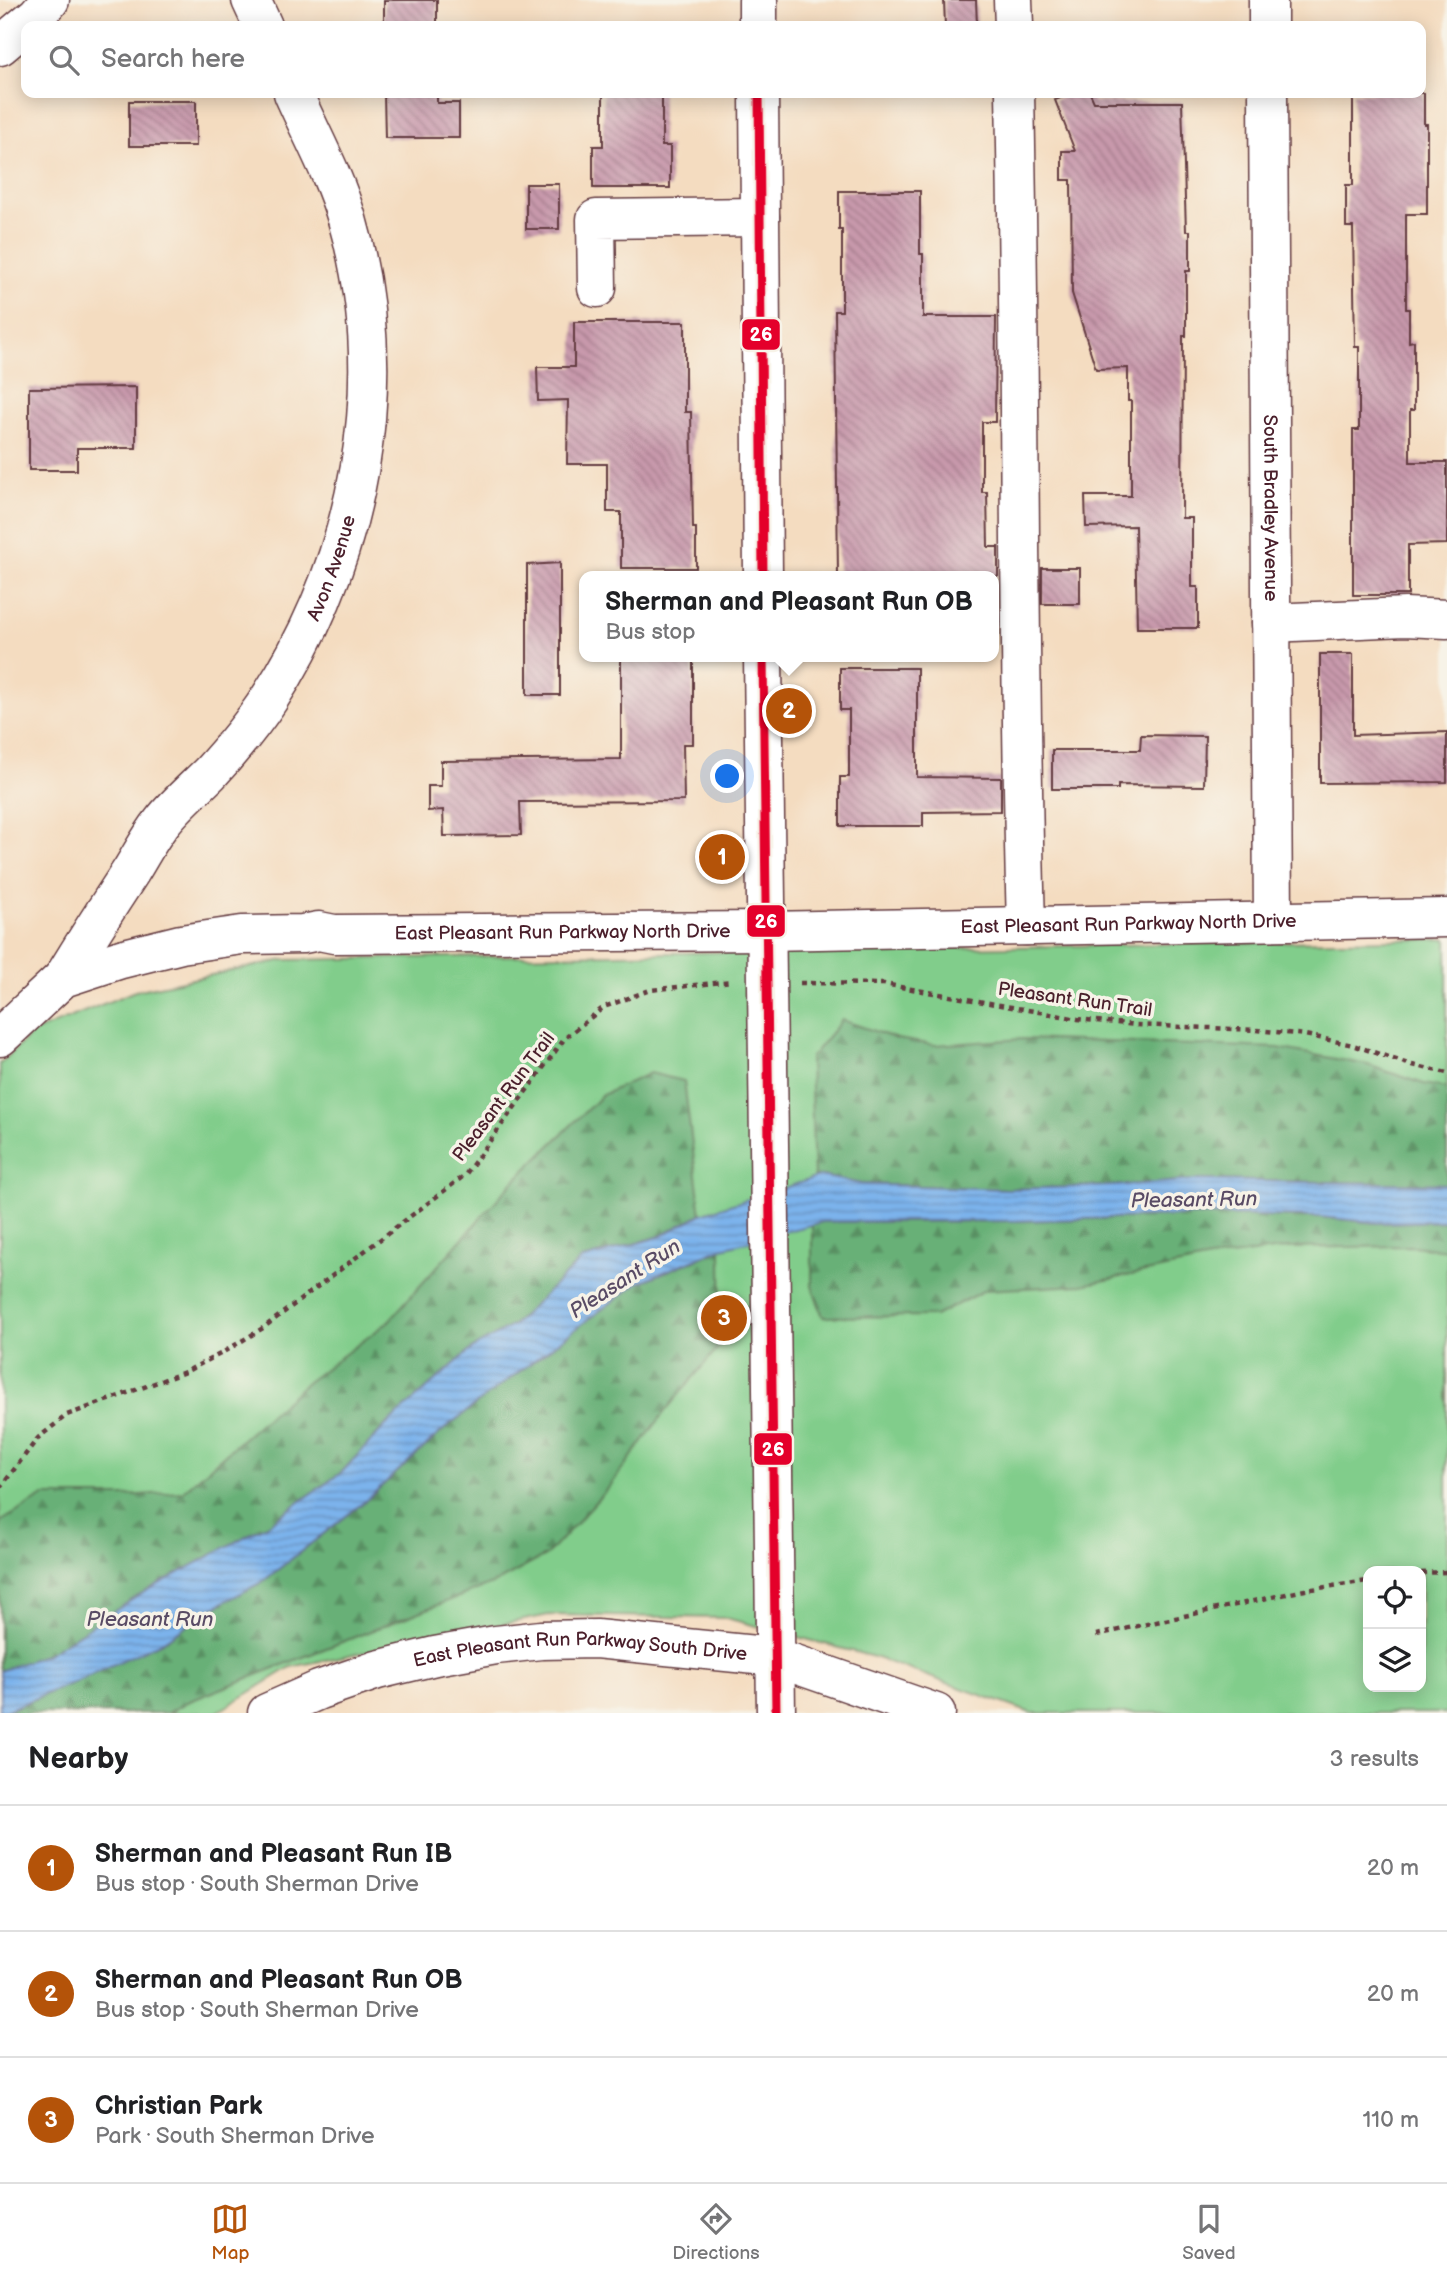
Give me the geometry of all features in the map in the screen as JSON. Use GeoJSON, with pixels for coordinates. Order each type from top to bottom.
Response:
{"type":"FeatureCollection","features":[{"type":"Feature","properties":{"kind":"street"},"geometry":{"type":"LineString","coordinates":[[30,21],[50,0]]}},
{"type":"Feature","properties":{"kind":"street"},"geometry":{"type":"LineString","coordinates":[[251,0],[261,21]]}},
{"type":"Feature","properties":{"kind":"street"},"geometry":{"type":"LineString","coordinates":[[758,0],[758,21]]}},
{"type":"Feature","properties":{"kind":"street"},"geometry":{"type":"LineString","coordinates":[[1013,0],[1014,21]]}},
{"type":"Feature","properties":{"kind":"street"},"geometry":{"type":"LineString","coordinates":[[1268,0],[1268,21]]}},
{"type":"Feature","properties":{"kind":"street"},"geometry":{"type":"LineString","coordinates":[[0,46],[21,28]]}},
{"type":"Feature","properties":{"kind":"street","name":"Avon Avenue"},"geometry":{"type":"LineString","coordinates":[[63,978],[162,821],[225,756],[268,700],[296,653],[330,580],[353,507],[367,404],[367,342],[361,283],[354,244],[342,204],[295,98]]}},
{"type":"Feature","properties":{"kind":"street"},"geometry":{"type":"LineString","coordinates":[[759,98],[763,571]]}},
{"type":"Feature","properties":{"kind":"street"},"geometry":{"type":"LineString","coordinates":[[1015,98],[1020,345],[1021,769],[1026,926]]}},
{"type":"Feature","properties":{"kind":"street","name":"South Bradley Avenue"},"geometry":{"type":"LineString","coordinates":[[1268,98],[1273,921]]}},
{"type":"Feature","properties":{"kind":"street"},"geometry":{"type":"LineString","coordinates":[[597,288],[596,219],[760,217]]}},
{"type":"Feature","properties":{"kind":"street"},"geometry":{"type":"LineString","coordinates":[[1271,623],[1405,617],[1447,619]]}},
{"type":"Feature","properties":{"kind":"street"},"geometry":{"type":"LineString","coordinates":[[763,662],[776,1713]]}},
{"type":"Feature","properties":{"kind":"street","name":"East Pleasant Run Parkway North Drive"},"geometry":{"type":"LineString","coordinates":[[0,1037],[63,978],[121,959],[181,944],[272,933],[766,931],[1447,918]]}},
{"type":"Feature","properties":{"kind":"street","name":"East Pleasant Run Parkway South Drive"},"geometry":{"type":"LineString","coordinates":[[267,1713],[318,1690],[377,1671],[496,1645],[541,1640],[596,1639],[775,1657],[936,1713]]}},
{"type":"Feature","properties":{"kind":"path","name":"Pleasant Run Trail"},"geometry":{"type":"LineString","coordinates":[[0,1488],[38,1438],[66,1415],[185,1372],[222,1353],[263,1328],[464,1175],[565,1038],[604,1007],[650,990],[729,981],[766,984],[884,984],[1090,1020],[1305,1035],[1353,1045],[1408,1064],[1447,1073]]}},
{"type":"Feature","properties":{"kind":"path"},"geometry":{"type":"LineString","coordinates":[[1426,1573],[1447,1572]]}},
{"type":"Feature","properties":{"kind":"path"},"geometry":{"type":"LineString","coordinates":[[1096,1634],[1306,1590],[1363,1582]]}},
{"type":"Feature","properties":{"kind":"green space"},"geometry":{"type":"Polygon","coordinates":[[[1447,939],[1447,1713],[1031,1713],[874,1657],[726,1618],[549,1615],[291,1667],[216,1713],[0,1713],[0,1064],[32,1033],[135,991],[284,960],[1447,939]]]}},
{"type":"Feature","properties":{"kind":"green space"},"geometry":{"type":"Polygon","coordinates":[[[842,1020],[897,1039],[935,1045],[1023,1039],[1278,1048],[1368,1065],[1424,1084],[1447,1088],[1447,1184],[1197,1180],[1007,1189],[861,1184],[821,1176],[814,1178],[810,1058],[842,1020]]]}},
{"type":"Feature","properties":{"kind":"green space"},"geometry":{"type":"Polygon","coordinates":[[[650,1073],[684,1081],[701,1214],[661,1236],[581,1260],[513,1325],[473,1348],[452,1366],[385,1426],[342,1472],[270,1523],[146,1591],[47,1654],[0,1671],[0,1522],[44,1496],[125,1496],[182,1492],[307,1382],[387,1323],[510,1185],[602,1095],[650,1073]]]}},
{"type":"Feature","properties":{"kind":"green space"},"geometry":{"type":"Polygon","coordinates":[[[1212,1215],[1320,1217],[1378,1223],[1447,1221],[1447,1250],[1412,1246],[1288,1248],[1210,1259],[1082,1285],[985,1290],[935,1316],[823,1317],[812,1285],[812,1224],[822,1222],[1017,1221],[1212,1215]]]}},
{"type":"Feature","properties":{"kind":"green space"},"geometry":{"type":"Polygon","coordinates":[[[721,1249],[722,1343],[666,1410],[610,1486],[547,1555],[497,1582],[187,1702],[168,1713],[3,1713],[162,1642],[211,1609],[262,1582],[364,1502],[449,1425],[638,1283],[721,1249]]]}},
{"type":"Feature","properties":{"kind":"water","name":"Pleasant Run"},"geometry":{"type":"Polygon","coordinates":[[[821,1176],[861,1184],[1007,1189],[1196,1180],[1447,1184],[1447,1221],[1378,1223],[1320,1217],[1212,1215],[1017,1221],[822,1222],[719,1249],[638,1283],[449,1425],[364,1502],[262,1582],[211,1609],[162,1642],[0,1713],[0,1671],[47,1654],[146,1591],[270,1523],[342,1472],[385,1426],[452,1366],[473,1348],[513,1325],[581,1260],[661,1236],[701,1214],[821,1176]]]}},
{"type":"Feature","properties":{"kind":"building"},"geometry":{"type":"Polygon","coordinates":[[[384,0],[437,0],[437,21],[384,21],[384,0]]]}},
{"type":"Feature","properties":{"kind":"building"},"geometry":{"type":"Polygon","coordinates":[[[944,0],[976,0],[977,21],[945,21],[944,0]]]}},
{"type":"Feature","properties":{"kind":"building"},"geometry":{"type":"Polygon","coordinates":[[[384,98],[437,98],[437,103],[459,103],[459,138],[385,138],[384,98]]]}},
{"type":"Feature","properties":{"kind":"building"},"geometry":{"type":"Polygon","coordinates":[[[603,98],[662,98],[662,146],[670,146],[670,188],[593,188],[593,146],[603,146],[603,98]]]}},
{"type":"Feature","properties":{"kind":"building"},"geometry":{"type":"Polygon","coordinates":[[[1092,98],[1094,102],[1182,102],[1186,231],[1190,231],[1190,271],[1186,271],[1186,336],[1183,336],[1182,518],[1192,518],[1192,587],[1198,587],[1198,628],[1137,628],[1135,526],[1086,527],[1085,496],[1131,496],[1131,401],[1128,401],[1128,368],[1096,369],[1072,293],[1071,180],[1062,180],[1062,151],[1075,151],[1055,100],[1092,98]]]}},
{"type":"Feature","properties":{"kind":"building"},"geometry":{"type":"Polygon","coordinates":[[[1353,98],[1424,98],[1424,124],[1427,124],[1427,214],[1406,214],[1406,309],[1409,309],[1409,342],[1414,341],[1414,410],[1410,410],[1410,462],[1447,462],[1447,544],[1408,545],[1408,595],[1353,595],[1353,430],[1359,430],[1359,347],[1355,347],[1353,227],[1346,227],[1346,185],[1353,185],[1353,98]]]}},
{"type":"Feature","properties":{"kind":"building"},"geometry":{"type":"Polygon","coordinates":[[[129,101],[196,101],[196,146],[129,146],[129,101]]]}},
{"type":"Feature","properties":{"kind":"building"},"geometry":{"type":"Polygon","coordinates":[[[526,184],[559,184],[559,229],[526,229],[526,184]]]}},
{"type":"Feature","properties":{"kind":"building"},"geometry":{"type":"Polygon","coordinates":[[[839,191],[920,191],[923,317],[996,317],[995,422],[982,422],[982,492],[987,492],[988,547],[998,547],[998,571],[838,571],[835,311],[842,311],[842,230],[839,230],[839,191]]]}},
{"type":"Feature","properties":{"kind":"building"},"geometry":{"type":"Polygon","coordinates":[[[574,322],[685,322],[685,412],[691,412],[696,568],[621,568],[621,512],[607,512],[607,464],[567,464],[568,400],[538,401],[537,367],[574,367],[574,322]]]}},
{"type":"Feature","properties":{"kind":"building"},"geometry":{"type":"Polygon","coordinates":[[[136,387],[136,448],[77,448],[77,470],[29,470],[29,388],[136,387]]]}},
{"type":"Feature","properties":{"kind":"building"},"geometry":{"type":"Polygon","coordinates":[[[560,563],[560,695],[527,695],[527,565],[560,563]]]}},
{"type":"Feature","properties":{"kind":"building"},"geometry":{"type":"Polygon","coordinates":[[[1042,568],[1080,568],[1080,604],[1042,604],[1042,568]]]}},
{"type":"Feature","properties":{"kind":"building"},"geometry":{"type":"Polygon","coordinates":[[[1320,654],[1353,654],[1353,735],[1447,732],[1447,782],[1320,783],[1320,654]]]}},
{"type":"Feature","properties":{"kind":"building"},"geometry":{"type":"Polygon","coordinates":[[[621,662],[693,662],[693,744],[683,744],[684,801],[520,802],[521,835],[444,836],[443,810],[428,811],[428,786],[441,786],[441,761],[621,759],[621,662]]]}},
{"type":"Feature","properties":{"kind":"building"},"geometry":{"type":"Polygon","coordinates":[[[840,668],[917,668],[917,777],[1001,778],[1001,811],[923,812],[923,826],[840,826],[840,777],[849,777],[849,710],[840,710],[840,668]]]}},
{"type":"Feature","properties":{"kind":"building"},"geometry":{"type":"Polygon","coordinates":[[[1141,735],[1205,736],[1204,786],[1118,785],[1118,789],[1052,789],[1052,750],[1140,750],[1141,735]]]}},
{"type":"Feature","properties":{"kind":"transit line","name":"26"},"geometry":{"type":"LineString","coordinates":[[759,98],[763,571]]}},
{"type":"Feature","properties":{"kind":"transit line","name":"26"},"geometry":{"type":"LineString","coordinates":[[763,662],[776,1713]]}},
{"type":"Feature","properties":{"kind":"place","name":"Sherman and Pleasant Run OB"},"geometry":{"type":"Point","coordinates":[789,711]}},
{"type":"Feature","properties":{"kind":"place","name":"Sherman and Pleasant Run IB"},"geometry":{"type":"Point","coordinates":[722,857]}},
{"type":"Feature","properties":{"kind":"place","name":"Christian Park"},"geometry":{"type":"Point","coordinates":[724,1318]}}]}
